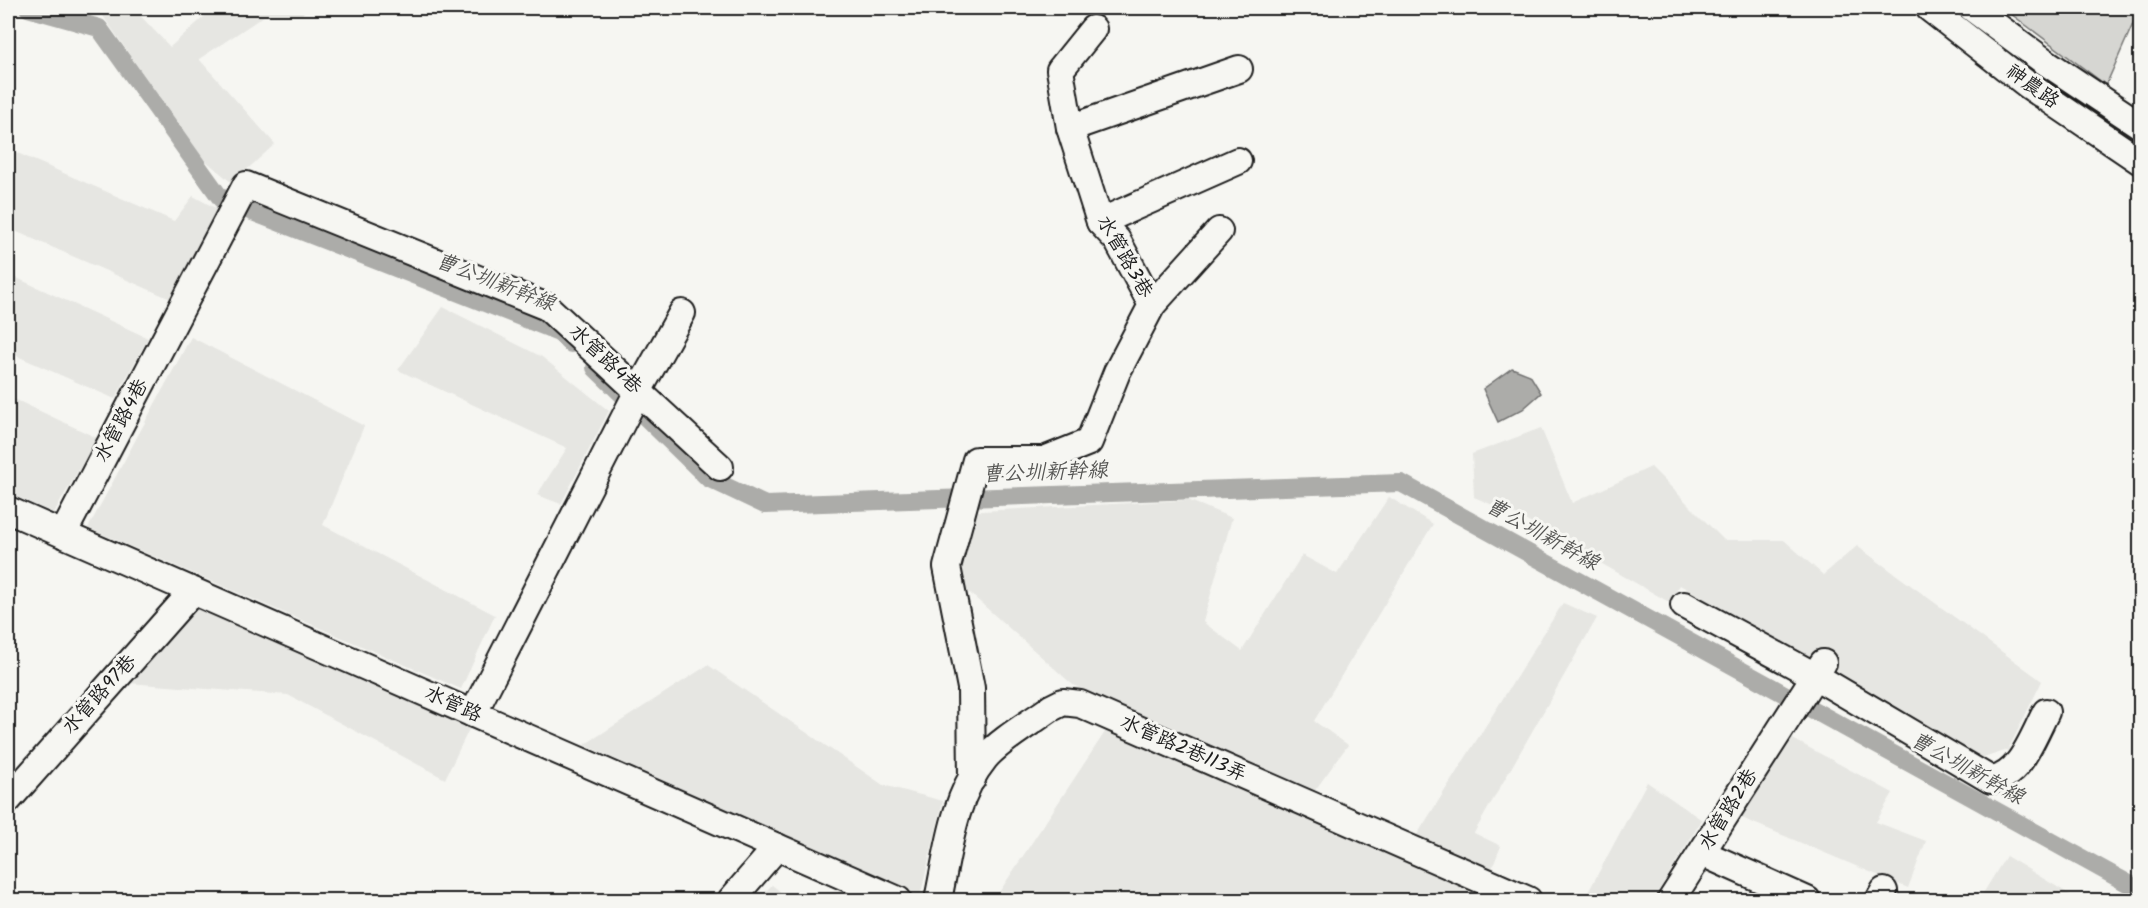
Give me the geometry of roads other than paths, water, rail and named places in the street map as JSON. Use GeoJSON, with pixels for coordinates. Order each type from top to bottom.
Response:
{"type":"FeatureCollection","features":[{"type":"Feature","properties":{"kind":"street","name":"神農路"},"geometry":{"type":"LineString","coordinates":[[1929,8],[2028,85],[2131,155]]}},
{"type":"Feature","properties":{"kind":"street","name":"神農路"},"geometry":{"type":"LineString","coordinates":[[1972,8],[2044,61],[2140,125]]}},
{"type":"Feature","properties":{"kind":"street","name":"水管路3巷"},"geometry":{"type":"LineString","coordinates":[[972,779],[970,688],[947,567],[976,460],[1044,460],[1089,442],[1117,372],[1152,305],[1117,240],[1100,222],[1070,128],[1060,70],[1094,29]]}},
{"type":"Feature","properties":{"kind":"street"},"geometry":{"type":"LineString","coordinates":[[1070,128],[1239,69]]}},
{"type":"Feature","properties":{"kind":"street"},"geometry":{"type":"LineString","coordinates":[[2131,155],[2140,125]]}},
{"type":"Feature","properties":{"kind":"street"},"geometry":{"type":"LineString","coordinates":[[1100,222],[1238,160]]}},
{"type":"Feature","properties":{"kind":"street","name":"水管路4巷"},"geometry":{"type":"LineString","coordinates":[[63,534],[242,188],[252,185],[286,203],[547,307],[633,402],[720,466]]}},
{"type":"Feature","properties":{"kind":"street"},"geometry":{"type":"LineString","coordinates":[[1152,305],[1219,231]]}},
{"type":"Feature","properties":{"kind":"street"},"geometry":{"type":"LineString","coordinates":[[633,402],[682,313]]}},
{"type":"Feature","properties":{"kind":"street","name":"水管路4巷"},"geometry":{"type":"LineString","coordinates":[[473,714],[633,402]]}},
{"type":"Feature","properties":{"kind":"street","name":"水管路"},"geometry":{"type":"LineString","coordinates":[[8,510],[898,900]]}},
{"type":"Feature","properties":{"kind":"street","name":"水管路97巷"},"geometry":{"type":"LineString","coordinates":[[8,800],[193,591]]}},
{"type":"Feature","properties":{"kind":"street"},"geometry":{"type":"LineString","coordinates":[[1684,605],[1816,676],[1991,780],[2008,775],[2046,712]]}},
{"type":"Feature","properties":{"kind":"street","name":"水管路2巷"},"geometry":{"type":"LineString","coordinates":[[1671,900],[1816,676]]}},
{"type":"Feature","properties":{"kind":"street","name":"水管路2巷113弄"},"geometry":{"type":"LineString","coordinates":[[938,900],[962,795],[972,779],[986,757],[1051,708],[1063,702],[1080,704],[1528,900]]}},
{"type":"Feature","properties":{"kind":"street"},"geometry":{"type":"LineString","coordinates":[[731,900],[777,847]]}},
{"type":"Feature","properties":{"kind":"street"},"geometry":{"type":"LineString","coordinates":[[1702,853],[1807,900]]}},
{"type":"Feature","properties":{"kind":"waterway","name":"曹公圳新幹線"},"geometry":{"type":"LineString","coordinates":[[28,8],[99,28],[222,200],[559,332],[571,344]]}},
{"type":"Feature","properties":{"kind":"waterway","name":"曹公圳新幹線"},"geometry":{"type":"LineString","coordinates":[[595,368],[708,478],[765,505],[1401,483],[2140,890]]}}]}
